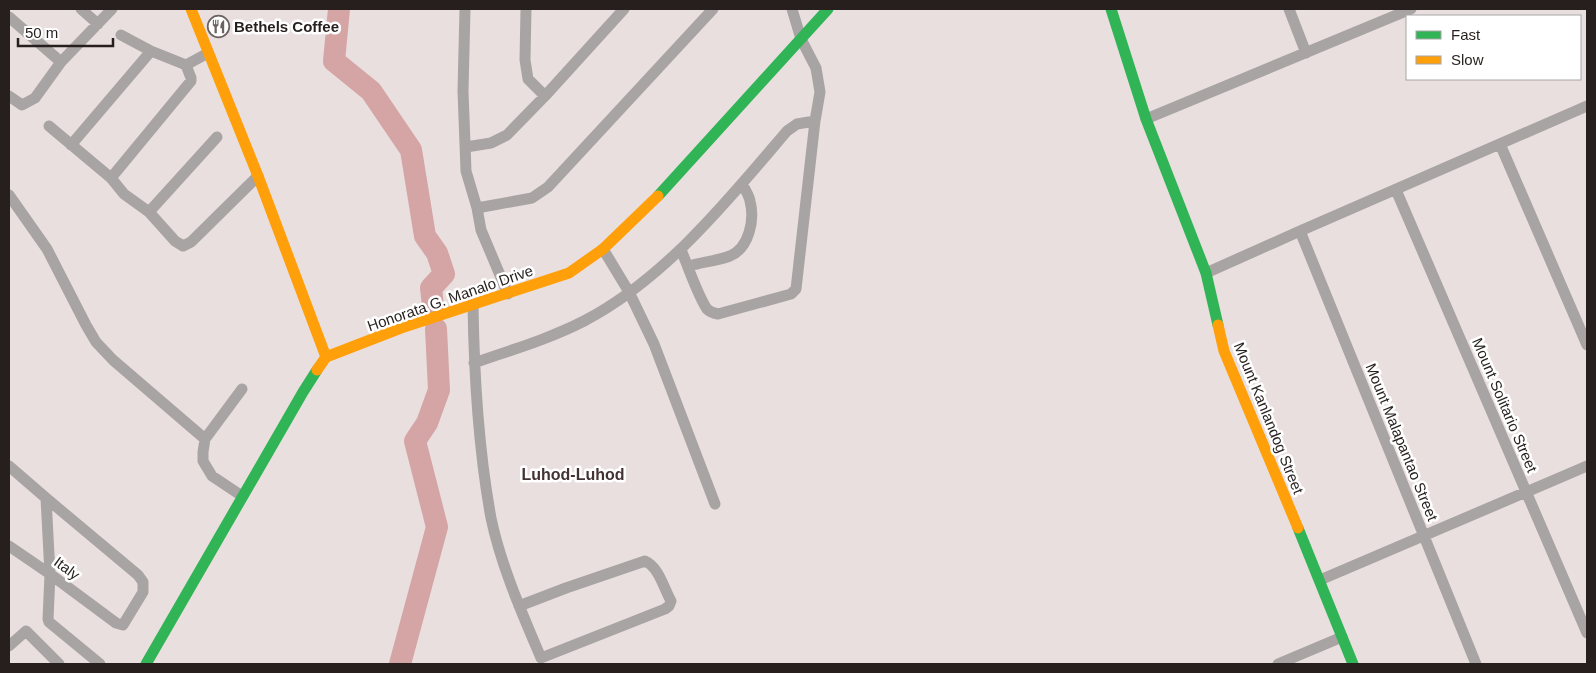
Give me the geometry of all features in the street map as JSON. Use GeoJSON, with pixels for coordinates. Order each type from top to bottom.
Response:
{"type":"FeatureCollection","features":[{"type":"Feature","properties":{"kind":"street"},"geometry":{"type":"LineString","coordinates":[[81,9],[98,24]]}},
{"type":"Feature","properties":{"kind":"street"},"geometry":{"type":"LineString","coordinates":[[9,96],[22,105],[35,98],[61,62],[112,9]]}},
{"type":"Feature","properties":{"kind":"street"},"geometry":{"type":"LineString","coordinates":[[146,664],[242,496],[303,392],[326,357],[258,176],[191,9]]}},
{"type":"Feature","properties":{"kind":"street"},"geometry":{"type":"LineString","coordinates":[[465,9],[463,91],[466,171],[477,208],[480,230],[508,294]]}},
{"type":"Feature","properties":{"kind":"street"},"geometry":{"type":"LineString","coordinates":[[526,9],[525,60],[528,79],[546,96]]}},
{"type":"Feature","properties":{"kind":"street"},"geometry":{"type":"LineString","coordinates":[[466,147],[491,143],[507,135],[546,96],[624,9]]}},
{"type":"Feature","properties":{"kind":"street"},"geometry":{"type":"LineString","coordinates":[[477,208],[532,198],[548,187],[713,9]]}},
{"type":"Feature","properties":{"kind":"street"},"geometry":{"type":"LineString","coordinates":[[681,250],[705,305],[713,313],[718,314],[794,292],[820,92],[816,68],[801,39],[792,9]]}},
{"type":"Feature","properties":{"kind":"street","name":"Honorata G. Manalo Drive"},"geometry":{"type":"LineString","coordinates":[[326,357],[400,328],[568,273],[603,249],[669,185],[828,9]]}},
{"type":"Feature","properties":{"kind":"street","name":"Mount Kanlandog Street"},"geometry":{"type":"LineString","coordinates":[[1112,9],[1146,119],[1206,273],[1224,351],[1353,664]]}},
{"type":"Feature","properties":{"kind":"street"},"geometry":{"type":"LineString","coordinates":[[1289,9],[1306,53]]}},
{"type":"Feature","properties":{"kind":"street"},"geometry":{"type":"LineString","coordinates":[[1146,119],[1411,9]]}},
{"type":"Feature","properties":{"kind":"street"},"geometry":{"type":"LineString","coordinates":[[9,17],[61,62]]}},
{"type":"Feature","properties":{"kind":"street"},"geometry":{"type":"LineString","coordinates":[[111,178],[191,78],[186,65],[151,51],[121,35]]}},
{"type":"Feature","properties":{"kind":"street"},"geometry":{"type":"LineString","coordinates":[[71,145],[151,51]]}},
{"type":"Feature","properties":{"kind":"street"},"geometry":{"type":"LineString","coordinates":[[186,65],[208,53]]}},
{"type":"Feature","properties":{"kind":"street"},"geometry":{"type":"LineString","coordinates":[[1206,273],[1587,106]]}},
{"type":"Feature","properties":{"kind":"street"},"geometry":{"type":"LineString","coordinates":[[474,363],[585,321],[629,292],[681,250],[742,184],[787,131],[796,124],[815,121]]}},
{"type":"Feature","properties":{"kind":"street"},"geometry":{"type":"LineString","coordinates":[[49,126],[111,178],[124,194],[149,212],[175,241],[183,246],[191,242],[258,176]]}},
{"type":"Feature","properties":{"kind":"street"},"geometry":{"type":"LineString","coordinates":[[149,212],[217,137]]}},
{"type":"Feature","properties":{"kind":"street"},"geometry":{"type":"LineString","coordinates":[[1500,144],[1587,345]]}},
{"type":"Feature","properties":{"kind":"street"},"geometry":{"type":"LineString","coordinates":[[689,266],[729,256],[738,252],[743,245],[752,224],[750,201],[742,184]]}},
{"type":"Feature","properties":{"kind":"street","name":"Mount Solitario Street"},"geometry":{"type":"LineString","coordinates":[[1396,190],[1587,633]]}},
{"type":"Feature","properties":{"kind":"street"},"geometry":{"type":"LineString","coordinates":[[9,195],[47,249],[96,342],[113,360],[205,439]]}},
{"type":"Feature","properties":{"kind":"street","name":"Mount Malapantao Street"},"geometry":{"type":"LineString","coordinates":[[1300,231],[1476,664]]}},
{"type":"Feature","properties":{"kind":"street"},"geometry":{"type":"LineString","coordinates":[[603,249],[629,292],[654,344],[715,504]]}},
{"type":"Feature","properties":{"kind":"street"},"geometry":{"type":"LineString","coordinates":[[473,304],[474,363],[481,450],[491,519],[519,606],[541,658],[665,609],[670,606],[670,601],[655,569],[645,561],[519,606]]}},
{"type":"Feature","properties":{"kind":"street"},"geometry":{"type":"LineString","coordinates":[[242,389],[205,439],[204,461],[212,476],[242,496]]}},
{"type":"Feature","properties":{"kind":"street"},"geometry":{"type":"LineString","coordinates":[[9,466],[46,498],[50,574],[49,622],[100,664]]}},
{"type":"Feature","properties":{"kind":"street"},"geometry":{"type":"LineString","coordinates":[[1320,580],[1587,466]]}},
{"type":"Feature","properties":{"kind":"street","name":"Italy"},"geometry":{"type":"LineString","coordinates":[[9,546],[107,616],[123,625],[142,592],[143,582],[138,575],[46,498]]}},
{"type":"Feature","properties":{"kind":"street"},"geometry":{"type":"LineString","coordinates":[[9,646],[26,631],[59,664]]}},
{"type":"Feature","properties":{"kind":"street"},"geometry":{"type":"LineString","coordinates":[[1278,664],[1342,637]]}},
{"type":"Feature","properties":{"kind":"waterway"},"geometry":{"type":"LineString","coordinates":[[339,9],[334,61],[371,91],[411,150],[425,236],[437,253],[444,274],[431,288],[433,306]]}},
{"type":"Feature","properties":{"kind":"waterway"},"geometry":{"type":"LineString","coordinates":[[400,664],[437,527],[415,441],[427,423],[439,390],[436,329]]}},
{"type":"Feature","properties":{"kind":"traffic: fast"},"geometry":{"type":"LineString","coordinates":[[658,196],[828,9]]}},
{"type":"Feature","properties":{"kind":"traffic: fast"},"geometry":{"type":"LineString","coordinates":[[1111,9],[1146,119],[1206,273],[1218,325]]}},
{"type":"Feature","properties":{"kind":"traffic: fast"},"geometry":{"type":"LineString","coordinates":[[146,664],[317,370]]}},
{"type":"Feature","properties":{"kind":"traffic: fast"},"geometry":{"type":"LineString","coordinates":[[1298,528],[1353,664]]}},
{"type":"Feature","properties":{"kind":"traffic: slow"},"geometry":{"type":"LineString","coordinates":[[191,9],[258,176],[326,357]]}},
{"type":"Feature","properties":{"kind":"traffic: slow"},"geometry":{"type":"LineString","coordinates":[[317,370],[326,357],[401,328],[569,273],[603,249],[658,196]]}},
{"type":"Feature","properties":{"kind":"traffic: slow"},"geometry":{"type":"LineString","coordinates":[[1218,325],[1224,351],[1298,528]]}},
{"type":"Feature","properties":{"kind":"place","name":"Bethels Coffee"},"geometry":{"type":"Point","coordinates":[218,26]}},
{"type":"Feature","properties":{"kind":"district","name":"Luhod-Luhod"},"geometry":{"type":"Point","coordinates":[573,474]}}]}
